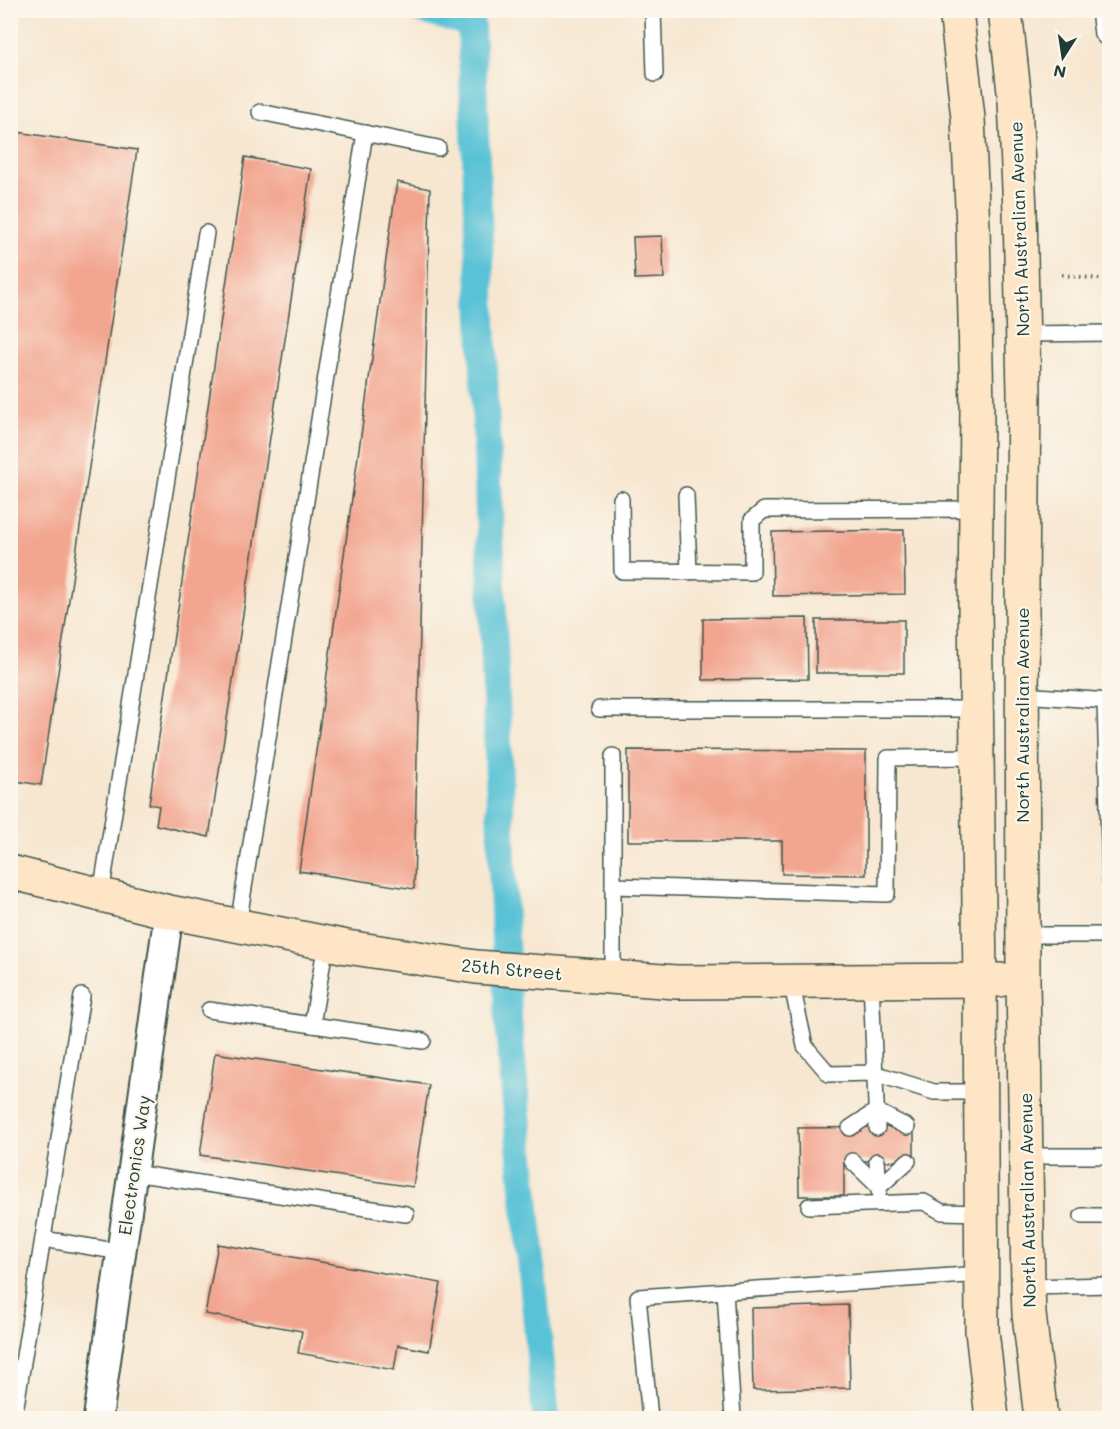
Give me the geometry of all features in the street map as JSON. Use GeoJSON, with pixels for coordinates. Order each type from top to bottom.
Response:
{"type":"FeatureCollection","features":[{"type":"Feature","properties":{"kind":"main road"},"geometry":{"type":"LineString","coordinates":[[956,10],[968,118],[972,195],[977,408],[975,605],[982,1331],[992,1419]]}},
{"type":"Feature","properties":{"kind":"main road","name":"North Australian Avenue"},"geometry":{"type":"LineString","coordinates":[[1005,10],[1015,101],[1020,211],[1024,403],[1023,979],[1028,1287],[1041,1419]]}},
{"type":"Feature","properties":{"kind":"main road","name":"25th Street"},"geometry":{"type":"LineString","coordinates":[[10,872],[169,912],[326,943],[476,967],[676,982],[1023,979]]}},
{"type":"Feature","properties":{"kind":"street","name":"Electronics Way"},"geometry":{"type":"LineString","coordinates":[[99,1419],[169,912]]}},
{"type":"Feature","properties":{"kind":"lane"},"geometry":{"type":"LineString","coordinates":[[653,10],[655,74]]}},
{"type":"Feature","properties":{"kind":"lane"},"geometry":{"type":"LineString","coordinates":[[1099,10],[1102,34],[1110,42]]}},
{"type":"Feature","properties":{"kind":"lane"},"geometry":{"type":"LineString","coordinates":[[260,112],[438,148]]}},
{"type":"Feature","properties":{"kind":"lane"},"geometry":{"type":"LineString","coordinates":[[238,925],[365,133]]}},
{"type":"Feature","properties":{"kind":"lane"},"geometry":{"type":"LineString","coordinates":[[101,894],[206,233]]}},
{"type":"Feature","properties":{"kind":"lane"},"geometry":{"type":"LineString","coordinates":[[1023,334],[1110,333]]}},
{"type":"Feature","properties":{"kind":"lane"},"geometry":{"type":"LineString","coordinates":[[686,495],[689,572]]}},
{"type":"Feature","properties":{"kind":"lane"},"geometry":{"type":"LineString","coordinates":[[621,499],[622,571],[752,572],[752,520],[764,510],[976,509]]}},
{"type":"Feature","properties":{"kind":"lane"},"geometry":{"type":"LineString","coordinates":[[1022,695],[1107,701],[1110,880]]}},
{"type":"Feature","properties":{"kind":"lane"},"geometry":{"type":"LineString","coordinates":[[599,709],[976,709]]}},
{"type":"Feature","properties":{"kind":"lane"},"geometry":{"type":"LineString","coordinates":[[613,756],[613,977]]}},
{"type":"Feature","properties":{"kind":"lane"},"geometry":{"type":"LineString","coordinates":[[613,886],[887,894],[888,758],[977,757]]}},
{"type":"Feature","properties":{"kind":"lane"},"geometry":{"type":"LineString","coordinates":[[1023,935],[1110,935]]}},
{"type":"Feature","properties":{"kind":"lane"},"geometry":{"type":"LineString","coordinates":[[312,1024],[326,943]]}},
{"type":"Feature","properties":{"kind":"lane"},"geometry":{"type":"LineString","coordinates":[[791,981],[805,1046],[829,1074],[874,1073],[934,1092],[981,1092]]}},
{"type":"Feature","properties":{"kind":"lane"},"geometry":{"type":"LineString","coordinates":[[871,981],[877,1128]]}},
{"type":"Feature","properties":{"kind":"lane"},"geometry":{"type":"LineString","coordinates":[[14,1419],[82,996]]}},
{"type":"Feature","properties":{"kind":"lane"},"geometry":{"type":"LineString","coordinates":[[209,1010],[423,1041]]}},
{"type":"Feature","properties":{"kind":"lane"},"geometry":{"type":"LineString","coordinates":[[876,1111],[907,1127]]}},
{"type":"Feature","properties":{"kind":"lane"},"geometry":{"type":"LineString","coordinates":[[850,1128],[876,1111]]}},
{"type":"Feature","properties":{"kind":"lane"},"geometry":{"type":"LineString","coordinates":[[1026,1156],[1110,1155]]}},
{"type":"Feature","properties":{"kind":"lane"},"geometry":{"type":"LineString","coordinates":[[852,1161],[879,1187]]}},
{"type":"Feature","properties":{"kind":"lane"},"geometry":{"type":"LineString","coordinates":[[878,1161],[879,1204]]}},
{"type":"Feature","properties":{"kind":"lane"},"geometry":{"type":"LineString","coordinates":[[879,1187],[908,1161]]}},
{"type":"Feature","properties":{"kind":"lane"},"geometry":{"type":"LineString","coordinates":[[132,1173],[406,1214]]}},
{"type":"Feature","properties":{"kind":"lane"},"geometry":{"type":"LineString","coordinates":[[809,1206],[924,1202],[942,1212],[981,1213]]}},
{"type":"Feature","properties":{"kind":"lane"},"geometry":{"type":"LineString","coordinates":[[1082,1216],[1110,1216]]}},
{"type":"Feature","properties":{"kind":"lane"},"geometry":{"type":"LineString","coordinates":[[43,1239],[122,1252]]}},
{"type":"Feature","properties":{"kind":"lane"},"geometry":{"type":"LineString","coordinates":[[650,1419],[638,1297],[982,1274]]}},
{"type":"Feature","properties":{"kind":"lane"},"geometry":{"type":"LineString","coordinates":[[1028,1287],[1109,1288]]}},
{"type":"Feature","properties":{"kind":"lane"},"geometry":{"type":"LineString","coordinates":[[724,1291],[733,1419]]}},
{"type":"Feature","properties":{"kind":"path"},"geometry":{"type":"LineString","coordinates":[[1062,275],[1110,282]]}},
{"type":"Feature","properties":{"kind":"building"},"geometry":{"type":"Polygon","coordinates":[[[10,131],[137,150],[41,785],[10,780],[10,131]]]}},
{"type":"Feature","properties":{"kind":"building"},"geometry":{"type":"Polygon","coordinates":[[[245,157],[311,169],[209,837],[156,825],[159,806],[149,804],[245,157]]]}},
{"type":"Feature","properties":{"kind":"building"},"geometry":{"type":"Polygon","coordinates":[[[397,182],[430,189],[414,889],[299,871],[397,182]]]}},
{"type":"Feature","properties":{"kind":"building"},"geometry":{"type":"Polygon","coordinates":[[[662,236],[664,278],[635,279],[633,237],[662,236]]]}},
{"type":"Feature","properties":{"kind":"building"},"geometry":{"type":"Polygon","coordinates":[[[904,530],[905,594],[773,596],[772,532],[904,530]]]}},
{"type":"Feature","properties":{"kind":"building"},"geometry":{"type":"Polygon","coordinates":[[[807,618],[808,679],[703,680],[703,619],[807,618]]]}},
{"type":"Feature","properties":{"kind":"building"},"geometry":{"type":"Polygon","coordinates":[[[816,620],[904,620],[904,673],[816,673],[816,620]]]}},
{"type":"Feature","properties":{"kind":"building"},"geometry":{"type":"Polygon","coordinates":[[[628,750],[866,751],[866,875],[782,874],[782,841],[628,841],[628,750]]]}},
{"type":"Feature","properties":{"kind":"building"},"geometry":{"type":"Polygon","coordinates":[[[1108,979],[1110,979],[1110,1026],[1106,1026],[1108,979]]]}},
{"type":"Feature","properties":{"kind":"building"},"geometry":{"type":"Polygon","coordinates":[[[215,1053],[429,1085],[413,1187],[200,1155],[215,1053]]]}},
{"type":"Feature","properties":{"kind":"building"},"geometry":{"type":"Polygon","coordinates":[[[1107,1053],[1110,1053],[1110,1140],[1105,1140],[1107,1053]]]}},
{"type":"Feature","properties":{"kind":"building"},"geometry":{"type":"Polygon","coordinates":[[[914,1127],[914,1161],[844,1161],[844,1196],[799,1196],[798,1128],[914,1127]]]}},
{"type":"Feature","properties":{"kind":"building"},"geometry":{"type":"Polygon","coordinates":[[[218,1244],[441,1283],[429,1351],[398,1345],[394,1370],[298,1353],[302,1331],[205,1314],[218,1244]]]}},
{"type":"Feature","properties":{"kind":"building"},"geometry":{"type":"Polygon","coordinates":[[[848,1305],[850,1388],[753,1390],[751,1308],[848,1305]]]}},
{"type":"Feature","properties":{"kind":"waterway"},"geometry":{"type":"LineString","coordinates":[[421,10],[471,23],[508,1020],[546,1418]]}}]}
